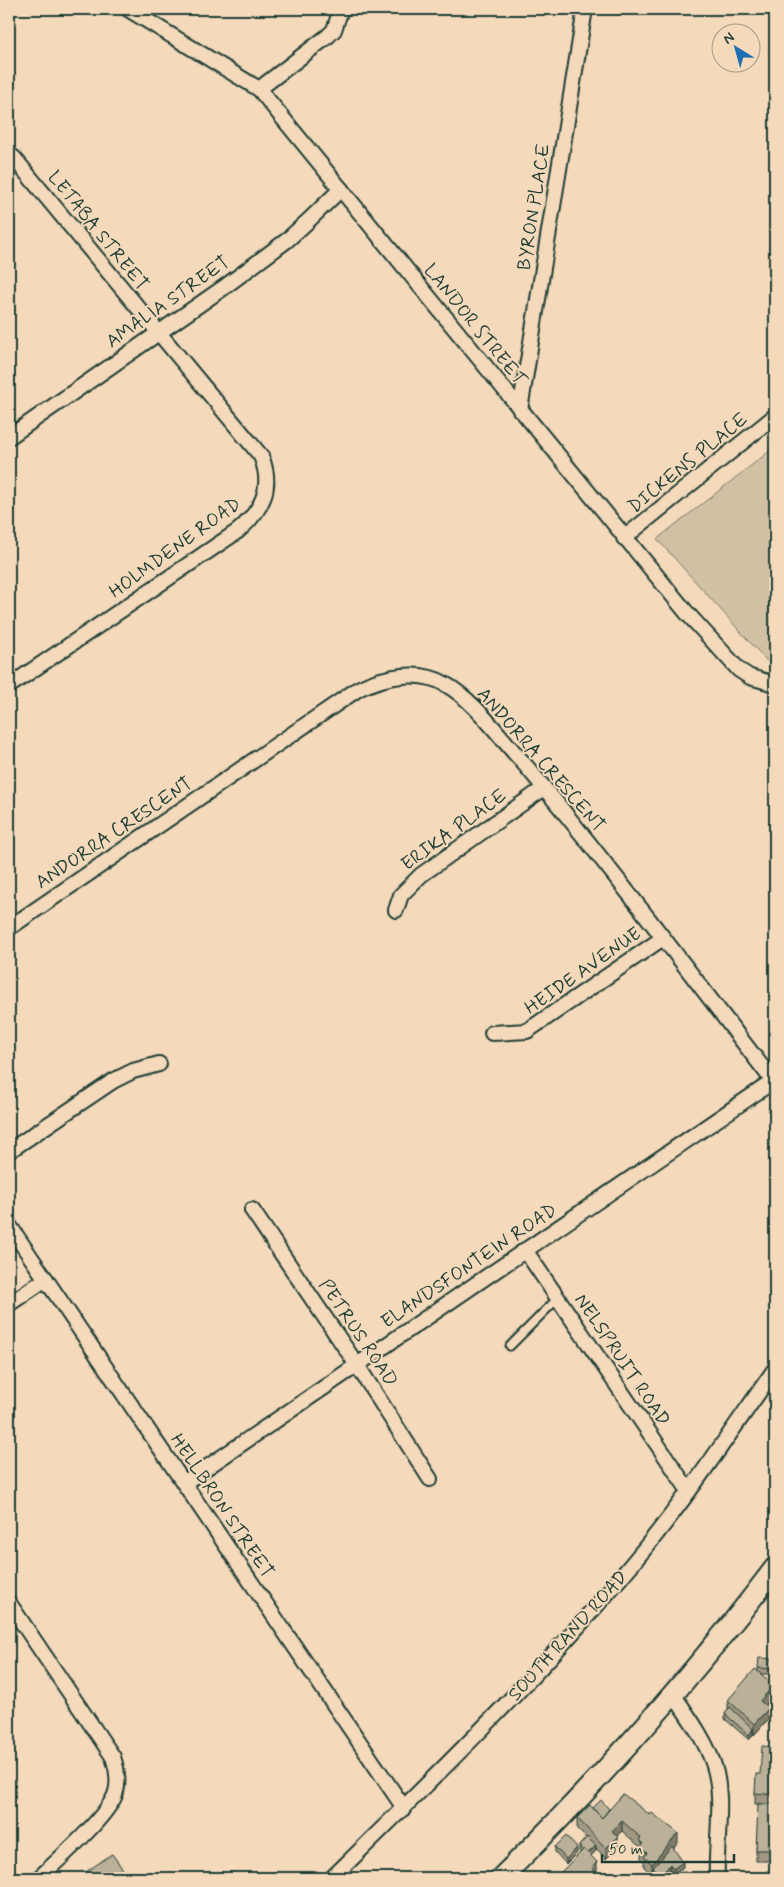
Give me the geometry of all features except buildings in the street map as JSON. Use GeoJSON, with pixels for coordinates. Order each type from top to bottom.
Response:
{"type":"FeatureCollection","features":[{"type":"Feature","properties":{"kind":"main road"},"geometry":{"type":"LineString","coordinates":[[501,1878],[582,1795],[673,1694],[775,1568]]}},
{"type":"Feature","properties":{"kind":"street","name":"LANDOR STREET"},"geometry":{"type":"LineString","coordinates":[[128,9],[258,88],[687,613],[734,666],[745,674],[775,684]]}},
{"type":"Feature","properties":{"kind":"street"},"geometry":{"type":"LineString","coordinates":[[258,88],[328,36],[334,30],[341,9]]}},
{"type":"Feature","properties":{"kind":"street","name":"BYRON PLACE"},"geometry":{"type":"LineString","coordinates":[[520,410],[585,9]]}},
{"type":"Feature","properties":{"kind":"street","name":"LETABA STREET"},"geometry":{"type":"LineString","coordinates":[[9,154],[158,333]]}},
{"type":"Feature","properties":{"kind":"street","name":"AMALIA STREET"},"geometry":{"type":"LineString","coordinates":[[9,436],[223,288],[286,241],[341,189]]}},
{"type":"Feature","properties":{"kind":"street","name":"HOLMDENE ROAD"},"geometry":{"type":"LineString","coordinates":[[9,686],[238,530],[255,514],[265,496],[265,469],[261,456],[158,333]]}},
{"type":"Feature","properties":{"kind":"street","name":"DICKENS PLACE"},"geometry":{"type":"LineString","coordinates":[[624,538],[775,416]]}},
{"type":"Feature","properties":{"kind":"street","name":"ANDORRA CRESCENT"},"geometry":{"type":"LineString","coordinates":[[9,928],[358,689],[372,681],[386,678],[400,676],[422,677],[443,683],[464,697],[544,788],[774,1080]]}},
{"type":"Feature","properties":{"kind":"street","name":"ERIKA PLACE"},"geometry":{"type":"LineString","coordinates":[[396,910],[402,895],[421,875],[544,788]]}},
{"type":"Feature","properties":{"kind":"street","name":"HEIDE AVENUE"},"geometry":{"type":"LineString","coordinates":[[492,1033],[527,1032],[664,938]]}},
{"type":"Feature","properties":{"kind":"street"},"geometry":{"type":"LineString","coordinates":[[9,1151],[112,1081],[133,1071],[159,1064]]}},
{"type":"Feature","properties":{"kind":"street","name":"ELANDSFONTEIN ROAD"},"geometry":{"type":"LineString","coordinates":[[184,1483],[774,1080]]}},
{"type":"Feature","properties":{"kind":"street","name":"PETRUS ROAD"},"geometry":{"type":"LineString","coordinates":[[252,1210],[357,1365],[430,1479]]}},
{"type":"Feature","properties":{"kind":"street","name":"HELLBRON STREET"},"geometry":{"type":"LineString","coordinates":[[9,1225],[404,1808]]}},
{"type":"Feature","properties":{"kind":"street","name":"NELSPRUIT ROAD"},"geometry":{"type":"LineString","coordinates":[[525,1250],[689,1491]]}},
{"type":"Feature","properties":{"kind":"street"},"geometry":{"type":"LineString","coordinates":[[9,1304],[46,1279]]}},
{"type":"Feature","properties":{"kind":"street","name":"SOUTH RAND ROAD"},"geometry":{"type":"LineString","coordinates":[[332,1878],[480,1732],[557,1651],[638,1558],[689,1491],[775,1369]]}},
{"type":"Feature","properties":{"kind":"street"},"geometry":{"type":"LineString","coordinates":[[9,1603],[113,1757],[118,1774],[116,1790],[106,1810],[38,1878]]}},
{"type":"Feature","properties":{"kind":"street"},"geometry":{"type":"LineString","coordinates":[[673,1694],[705,1744],[717,1775],[719,1808],[717,1878]]}},
{"type":"Feature","properties":{"kind":"lane"},"geometry":{"type":"LineString","coordinates":[[510,1346],[558,1298]]}},
{"type":"Feature","properties":{"kind":"shaded area"},"geometry":{"type":"Polygon","coordinates":[[[775,447],[775,670],[657,539],[775,447]]]}}]}
